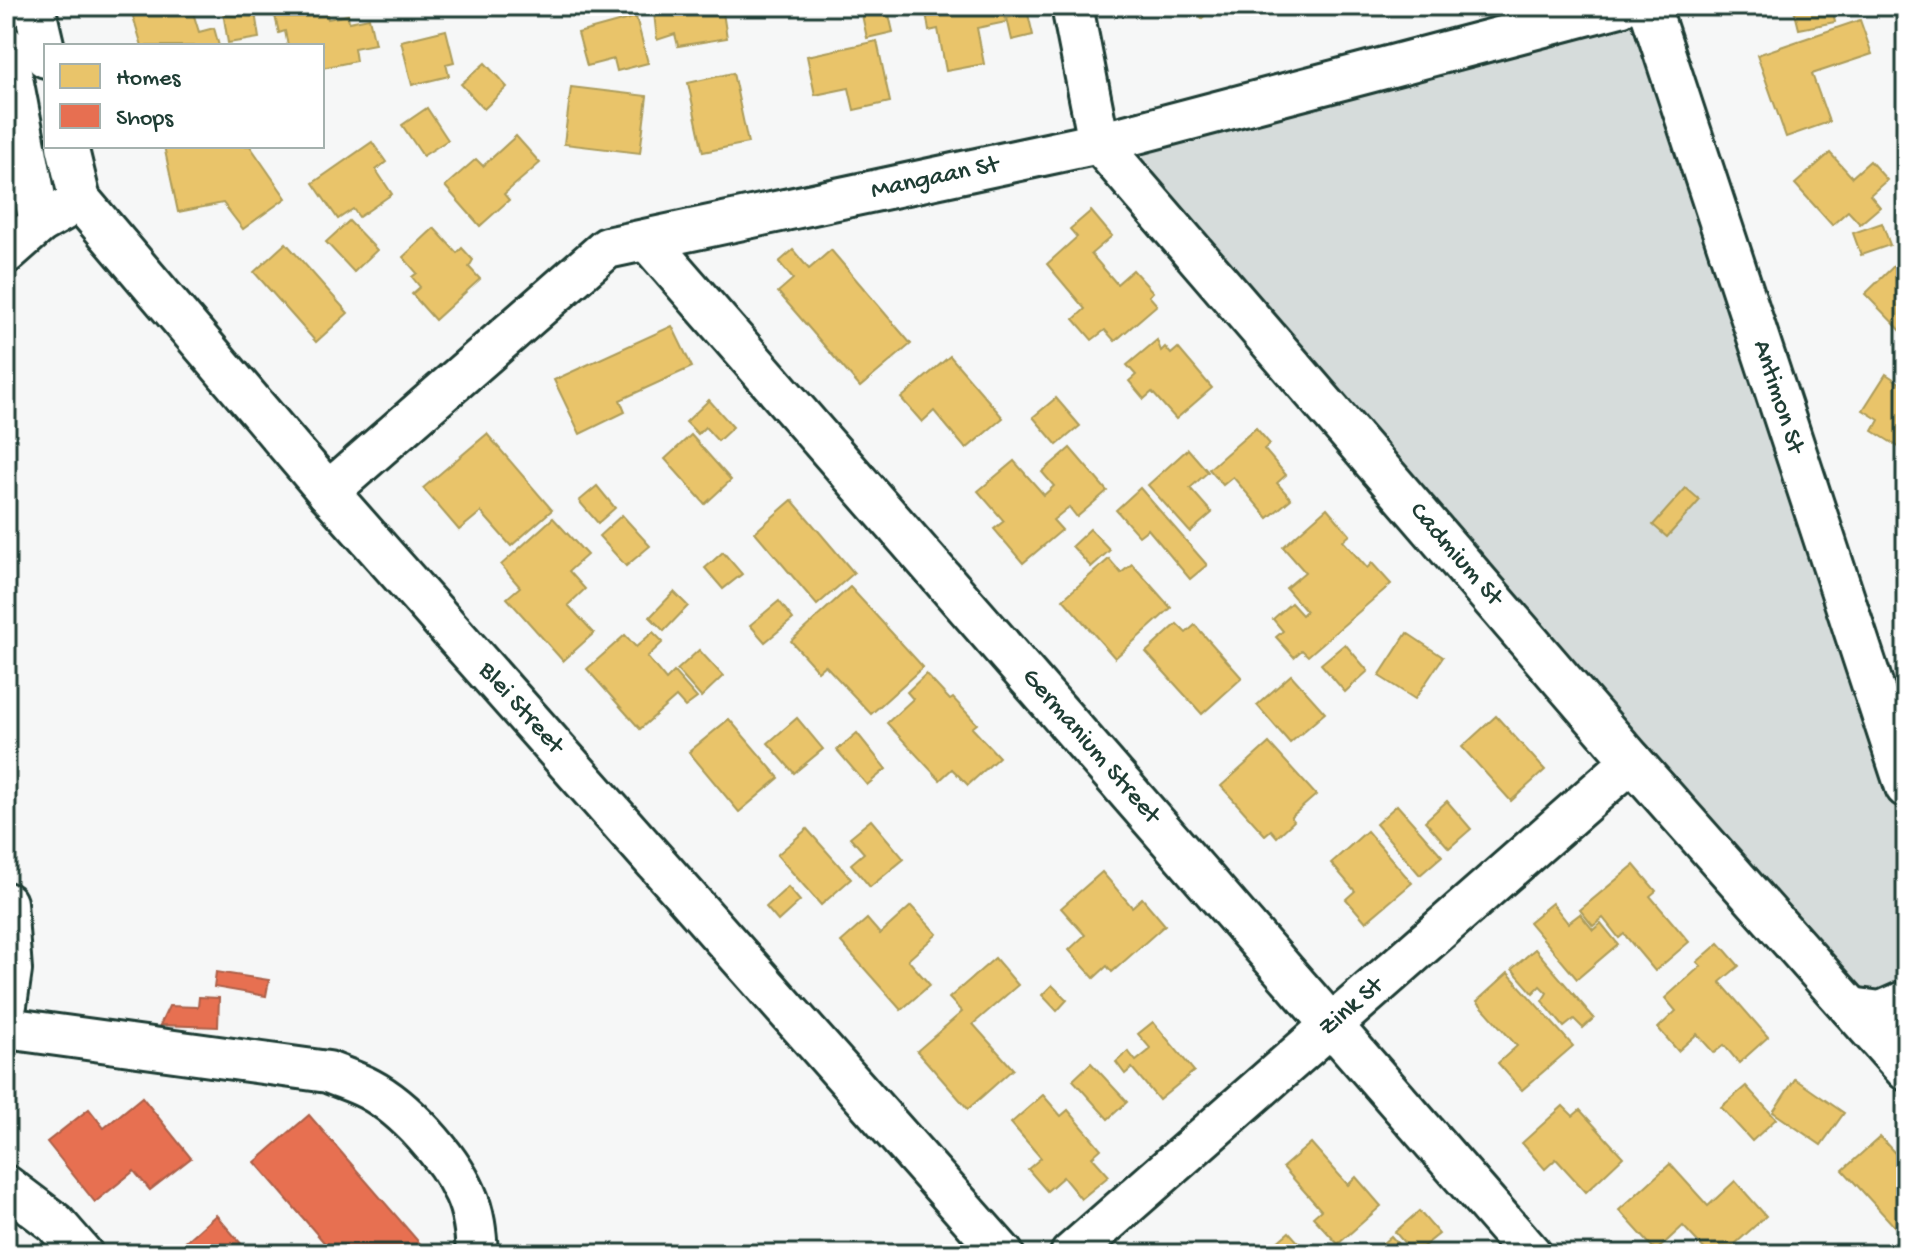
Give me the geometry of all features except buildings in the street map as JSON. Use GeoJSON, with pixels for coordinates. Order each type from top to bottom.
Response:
{"type":"FeatureCollection","features":[{"type":"Feature","properties":{"kind":"street"},"geometry":{"type":"LineString","coordinates":[[34,6],[44,48]]}},
{"type":"Feature","properties":{"kind":"street","name":"Cadmium St"},"geometry":{"type":"LineString","coordinates":[[1072,6],[1099,143],[1632,761],[1906,1070]]}},
{"type":"Feature","properties":{"kind":"street","name":"Mangaan St"},"geometry":{"type":"LineString","coordinates":[[328,492],[600,253],[616,245],[648,241],[1099,143],[1620,6]]}},
{"type":"Feature","properties":{"kind":"street","name":"Antimon St"},"geometry":{"type":"LineString","coordinates":[[1649,6],[1905,784]]}},
{"type":"Feature","properties":{"kind":"street"},"geometry":{"type":"LineString","coordinates":[[6,47],[40,223]]}},
{"type":"Feature","properties":{"kind":"street","name":"Blei Street"},"geometry":{"type":"LineString","coordinates":[[67,148],[80,200],[328,492],[1003,1254]]}},
{"type":"Feature","properties":{"kind":"street"},"geometry":{"type":"LineString","coordinates":[[6,253],[40,223],[80,200]]}},
{"type":"Feature","properties":{"kind":"street","name":"Germanium Street"},"geometry":{"type":"LineString","coordinates":[[648,241],[1531,1254]]}},
{"type":"Feature","properties":{"kind":"street","name":"Zink St"},"geometry":{"type":"LineString","coordinates":[[1071,1254],[1632,761]]}},
{"type":"Feature","properties":{"kind":"street"},"geometry":{"type":"LineString","coordinates":[[6,903],[11,970],[6,1005]]}},
{"type":"Feature","properties":{"kind":"street"},"geometry":{"type":"LineString","coordinates":[[1851,1008],[1881,1012],[1906,1001]]}},
{"type":"Feature","properties":{"kind":"street"},"geometry":{"type":"LineString","coordinates":[[6,1028],[328,1072],[371,1090],[410,1120],[437,1150],[465,1192],[476,1230],[477,1254]]}},
{"type":"Feature","properties":{"kind":"street"},"geometry":{"type":"LineString","coordinates":[[6,1186],[55,1223],[82,1254]]}},
{"type":"Feature","properties":{"kind":"shaded area"},"geometry":{"type":"Polygon","coordinates":[[[1649,6],[1906,787],[1906,1001],[1881,1012],[1099,143],[1649,6]]]}}]}
